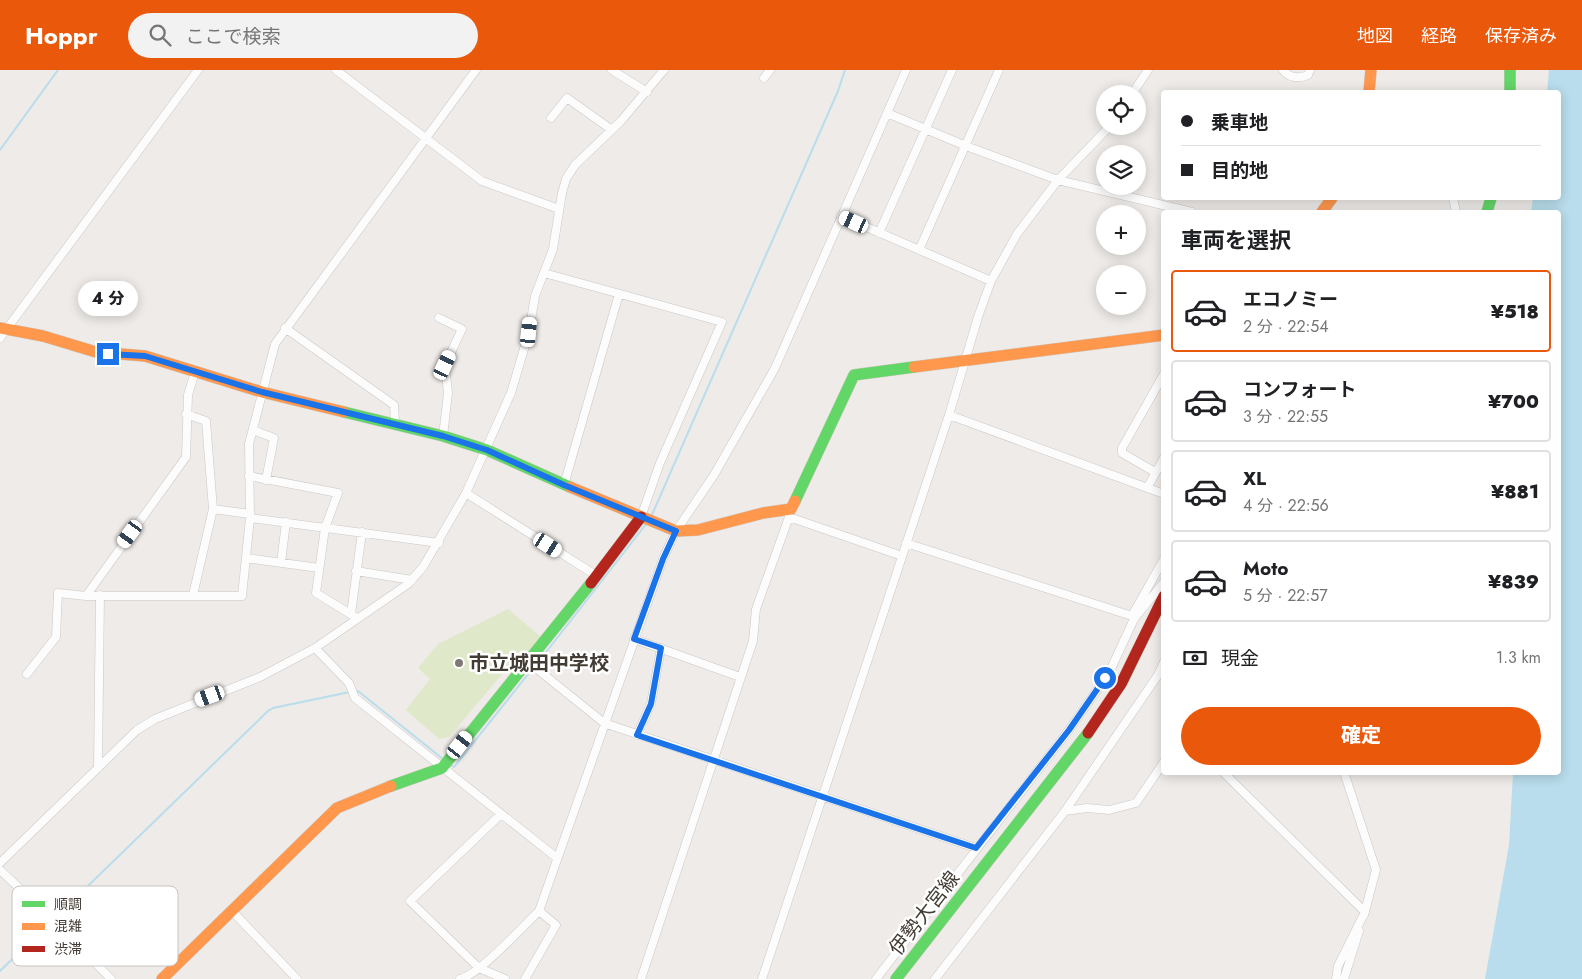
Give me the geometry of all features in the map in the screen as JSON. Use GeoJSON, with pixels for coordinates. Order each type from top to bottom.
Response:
{"type":"FeatureCollection","features":[{"type":"Feature","properties":{"kind":"street"},"geometry":{"type":"LineString","coordinates":[[198,70],[2,331],[96,352],[145,356],[262,392],[395,422],[443,436],[487,450],[564,485],[676,531],[698,530],[763,513],[789,514],[902,556]]}},
{"type":"Feature","properties":{"kind":"street"},"geometry":{"type":"LineString","coordinates":[[336,70],[482,181],[559,210]]}},
{"type":"Feature","properties":{"kind":"street"},"geometry":{"type":"LineString","coordinates":[[27,674],[56,637],[58,593],[86,596],[242,596],[250,516],[249,444],[272,351],[285,328],[342,254],[476,70]]}},
{"type":"Feature","properties":{"kind":"street"},"geometry":{"type":"LineString","coordinates":[[612,70],[647,92]]}},
{"type":"Feature","properties":{"kind":"street"},"geometry":{"type":"LineString","coordinates":[[0,863],[122,743],[154,718],[260,677],[316,648],[354,616],[412,580],[438,543],[466,493],[487,450],[514,384],[529,332],[535,296],[553,249],[566,180],[575,165],[612,130],[647,92],[664,70]]}},
{"type":"Feature","properties":{"kind":"street"},"geometry":{"type":"LineString","coordinates":[[764,78],[770,70]]}},
{"type":"Feature","properties":{"kind":"street"},"geometry":{"type":"LineString","coordinates":[[460,979],[465,978],[479,968],[539,911],[663,559],[676,531],[714,475],[775,368],[906,70]]}},
{"type":"Feature","properties":{"kind":"street"},"geometry":{"type":"LineString","coordinates":[[880,233],[952,70]]}},
{"type":"Feature","properties":{"kind":"street"},"geometry":{"type":"LineString","coordinates":[[919,250],[998,70]]}},
{"type":"Feature","properties":{"kind":"street"},"geometry":{"type":"LineString","coordinates":[[1138,85],[1148,70]]}},
{"type":"Feature","properties":{"kind":"street"},"geometry":{"type":"LineString","coordinates":[[1283,70],[1291,76],[1299,78],[1308,75],[1310,70]]}},
{"type":"Feature","properties":{"kind":"street"},"geometry":{"type":"LineString","coordinates":[[1369,90],[1371,70]]}},
{"type":"Feature","properties":{"kind":"street"},"geometry":{"type":"LineString","coordinates":[[1510,70],[1510,90]]}},
{"type":"Feature","properties":{"kind":"street"},"geometry":{"type":"LineString","coordinates":[[551,118],[567,98],[612,130]]}},
{"type":"Feature","properties":{"kind":"street"},"geometry":{"type":"LineString","coordinates":[[887,113],[966,146],[1058,180],[1184,210]]}},
{"type":"Feature","properties":{"kind":"street"},"geometry":{"type":"LineString","coordinates":[[762,979],[950,415],[991,281],[1017,234],[1058,180],[1101,135]]}},
{"type":"Feature","properties":{"kind":"street"},"geometry":{"type":"LineString","coordinates":[[841,216],[991,281]]}},
{"type":"Feature","properties":{"kind":"street"},"geometry":{"type":"LineString","coordinates":[[178,963],[337,808],[362,796],[445,765],[529,663],[596,576],[647,519],[660,463],[722,322],[544,273]]}},
{"type":"Feature","properties":{"kind":"street"},"geometry":{"type":"LineString","coordinates":[[564,485],[619,294]]}},
{"type":"Feature","properties":{"kind":"street"},"geometry":{"type":"LineString","coordinates":[[439,318],[462,329],[445,365],[448,394],[443,436]]}},
{"type":"Feature","properties":{"kind":"street"},"geometry":{"type":"LineString","coordinates":[[285,328],[394,406],[395,422]]}},
{"type":"Feature","properties":{"kind":"street"},"geometry":{"type":"LineString","coordinates":[[641,979],[711,760],[753,641],[756,609],[789,514],[854,374],[1161,335]]}},
{"type":"Feature","properties":{"kind":"street"},"geometry":{"type":"LineString","coordinates":[[86,596],[186,457],[188,395],[195,372]]}},
{"type":"Feature","properties":{"kind":"street"},"geometry":{"type":"LineString","coordinates":[[1155,472],[1122,453],[1122,448],[1161,379]]}},
{"type":"Feature","properties":{"kind":"street"},"geometry":{"type":"LineString","coordinates":[[186,414],[206,421],[213,509],[193,595]]}},
{"type":"Feature","properties":{"kind":"street"},"geometry":{"type":"LineString","coordinates":[[950,415],[1161,493]]}},
{"type":"Feature","properties":{"kind":"street"},"geometry":{"type":"LineString","coordinates":[[253,430],[274,438],[266,480]]}},
{"type":"Feature","properties":{"kind":"street"},"geometry":{"type":"LineString","coordinates":[[1147,488],[1161,463]]}},
{"type":"Feature","properties":{"kind":"street"},"geometry":{"type":"LineString","coordinates":[[250,476],[338,493],[325,528],[316,593],[354,616]]}},
{"type":"Feature","properties":{"kind":"street"},"geometry":{"type":"LineString","coordinates":[[466,493],[596,576]]}},
{"type":"Feature","properties":{"kind":"street"},"geometry":{"type":"LineString","coordinates":[[213,509],[325,528],[438,543]]}},
{"type":"Feature","properties":{"kind":"street"},"geometry":{"type":"LineString","coordinates":[[281,563],[286,522]]}},
{"type":"Feature","properties":{"kind":"street"},"geometry":{"type":"LineString","coordinates":[[354,616],[356,571],[362,532]]}},
{"type":"Feature","properties":{"kind":"street"},"geometry":{"type":"LineString","coordinates":[[906,543],[1133,618]]}},
{"type":"Feature","properties":{"kind":"street"},"geometry":{"type":"LineString","coordinates":[[246,558],[319,568]]}},
{"type":"Feature","properties":{"kind":"street"},"geometry":{"type":"LineString","coordinates":[[876,979],[1074,723],[1109,672],[1133,618],[1161,565]]}},
{"type":"Feature","properties":{"kind":"street"},"geometry":{"type":"LineString","coordinates":[[356,571],[412,580]]}},
{"type":"Feature","properties":{"kind":"street"},"geometry":{"type":"LineString","coordinates":[[1133,618],[1161,585]]}},
{"type":"Feature","properties":{"kind":"street"},"geometry":{"type":"LineString","coordinates":[[98,768],[100,595]]}},
{"type":"Feature","properties":{"kind":"street","name":"伊勢大宮線"},"geometry":{"type":"LineString","coordinates":[[896,979],[1027,813],[1104,711],[1118,689],[1161,602]]}},
{"type":"Feature","properties":{"kind":"street"},"geometry":{"type":"LineString","coordinates":[[634,639],[740,677]]}},
{"type":"Feature","properties":{"kind":"street"},"geometry":{"type":"LineString","coordinates":[[316,648],[352,691],[557,858]]}},
{"type":"Feature","properties":{"kind":"street"},"geometry":{"type":"LineString","coordinates":[[637,735],[651,704],[661,648]]}},
{"type":"Feature","properties":{"kind":"street"},"geometry":{"type":"LineString","coordinates":[[529,663],[604,723],[976,848]]}},
{"type":"Feature","properties":{"kind":"street"},"geometry":{"type":"LineString","coordinates":[[935,979],[1065,811],[1161,668]]}},
{"type":"Feature","properties":{"kind":"street"},"geometry":{"type":"LineString","coordinates":[[1065,811],[1087,808],[1109,810],[1136,803],[1161,766]]}},
{"type":"Feature","properties":{"kind":"street"},"geometry":{"type":"LineString","coordinates":[[1226,775],[1365,912]]}},
{"type":"Feature","properties":{"kind":"street"},"geometry":{"type":"LineString","coordinates":[[1344,979],[1376,870],[1345,775]]}},
{"type":"Feature","properties":{"kind":"street"},"geometry":{"type":"LineString","coordinates":[[501,814],[410,902],[479,968],[505,979]]}},
{"type":"Feature","properties":{"kind":"street"},"geometry":{"type":"LineString","coordinates":[[0,870],[17,886]]}},
{"type":"Feature","properties":{"kind":"street"},"geometry":{"type":"LineString","coordinates":[[232,911],[297,979]]}},
{"type":"Feature","properties":{"kind":"street"},"geometry":{"type":"LineString","coordinates":[[525,979],[556,925],[539,911]]}},
{"type":"Feature","properties":{"kind":"street"},"geometry":{"type":"LineString","coordinates":[[1336,979],[1338,966],[1365,912]]}},
{"type":"Feature","properties":{"kind":"street"},"geometry":{"type":"LineString","coordinates":[[98,966],[111,979]]}},
{"type":"Feature","properties":{"kind":"street"},"geometry":{"type":"LineString","coordinates":[[162,979],[175,966]]}},
{"type":"Feature","properties":{"kind":"green space"},"geometry":{"type":"Polygon","coordinates":[[[508,609],[541,637],[517,666],[512,662],[449,737],[439,739],[406,710],[430,679],[418,668],[438,644],[508,609]]]}},
{"type":"Feature","properties":{"kind":"water"},"geometry":{"type":"Polygon","coordinates":[[[1549,70],[1582,70],[1582,979],[1485,979],[1509,845],[1513,775],[1561,775],[1561,210],[1531,210],[1533,200],[1561,200],[1561,90],[1547,90],[1549,70]]]}},
{"type":"Feature","properties":{"kind":"waterway"},"geometry":{"type":"LineString","coordinates":[[0,150],[58,70]]}},
{"type":"Feature","properties":{"kind":"waterway"},"geometry":{"type":"LineString","coordinates":[[651,517],[838,91],[845,70]]}},
{"type":"Feature","properties":{"kind":"waterway"},"geometry":{"type":"LineString","coordinates":[[536,665],[647,523]]}},
{"type":"Feature","properties":{"kind":"waterway"},"geometry":{"type":"LineString","coordinates":[[451,765],[454,767],[533,668]]}},
{"type":"Feature","properties":{"kind":"waterway"},"geometry":{"type":"LineString","coordinates":[[354,691],[358,691],[443,759]]}},
{"type":"Feature","properties":{"kind":"waterway"},"geometry":{"type":"LineString","coordinates":[[88,886],[268,711],[273,708],[350,692]]}},
{"type":"Feature","properties":{"kind":"waterway"},"geometry":{"type":"LineString","coordinates":[[0,971],[12,959]]}},
{"type":"Feature","properties":{"kind":"traffic: fast"},"geometry":{"type":"LineString","coordinates":[[1510,70],[1510,90]]}},
{"type":"Feature","properties":{"kind":"traffic: fast"},"geometry":{"type":"LineString","coordinates":[[1488,210],[1490,200]]}},
{"type":"Feature","properties":{"kind":"traffic: fast"},"geometry":{"type":"LineString","coordinates":[[795,501],[854,375],[914,367]]}},
{"type":"Feature","properties":{"kind":"traffic: fast"},"geometry":{"type":"LineString","coordinates":[[344,412],[443,436],[487,450],[570,487]]}},
{"type":"Feature","properties":{"kind":"traffic: fast"},"geometry":{"type":"LineString","coordinates":[[391,786],[442,768],[591,583]]}},
{"type":"Feature","properties":{"kind":"traffic: fast"},"geometry":{"type":"LineString","coordinates":[[896,979],[1088,733]]}},
{"type":"Feature","properties":{"kind":"traffic: slow"},"geometry":{"type":"LineString","coordinates":[[1369,90],[1371,70]]}},
{"type":"Feature","properties":{"kind":"traffic: slow"},"geometry":{"type":"LineString","coordinates":[[1323,210],[1331,200]]}},
{"type":"Feature","properties":{"kind":"traffic: slow"},"geometry":{"type":"LineString","coordinates":[[0,328],[43,336],[96,352],[145,356],[262,392],[344,412]]}},
{"type":"Feature","properties":{"kind":"traffic: slow"},"geometry":{"type":"LineString","coordinates":[[914,367],[1161,335]]}},
{"type":"Feature","properties":{"kind":"traffic: slow"},"geometry":{"type":"LineString","coordinates":[[570,487],[676,531],[698,530],[763,513],[791,509],[795,501]]}},
{"type":"Feature","properties":{"kind":"traffic: slow"},"geometry":{"type":"LineString","coordinates":[[178,963],[337,808],[391,786]]}},
{"type":"Feature","properties":{"kind":"traffic: slow"},"geometry":{"type":"LineString","coordinates":[[162,979],[175,966]]}},
{"type":"Feature","properties":{"kind":"traffic: jam"},"geometry":{"type":"LineString","coordinates":[[591,583],[641,517]]}},
{"type":"Feature","properties":{"kind":"traffic: jam"},"geometry":{"type":"LineString","coordinates":[[1088,733],[1121,684],[1161,602]]}},
{"type":"Feature","properties":{"kind":"place","name":"市立城田中学校"},"geometry":{"type":"Point","coordinates":[459,663]}},
{"type":"Feature","properties":{"kind":"route"},"geometry":{"type":"LineString","coordinates":[[108,354],[145,356],[158,359],[262,392],[395,422],[443,436],[487,450],[564,485],[676,531],[663,559],[634,639],[661,648],[655,690],[637,735],[976,848],[1069,730],[1105,678]]}}]}
